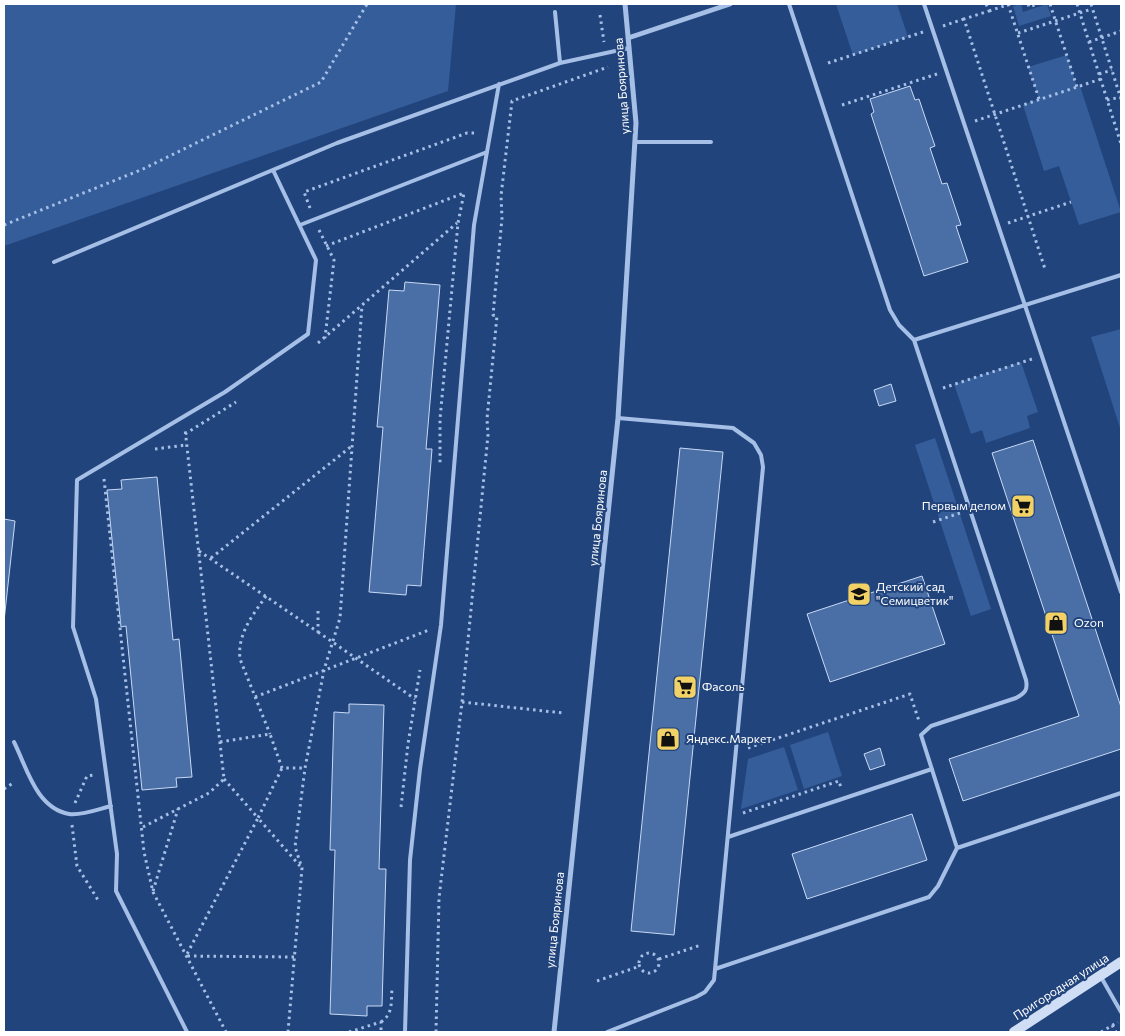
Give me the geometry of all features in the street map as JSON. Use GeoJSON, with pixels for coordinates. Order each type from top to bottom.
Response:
{"type":"FeatureCollection","features":[{"type":"Feature","properties":{"kind":"street","name":"улица Бояринова"},"geometry":{"type":"LineString","coordinates":[[554,1032],[618,418],[636,123],[625,4]]}},
{"type":"Feature","properties":{"kind":"street"},"geometry":{"type":"LineString","coordinates":[[628,38],[730,4]]}},
{"type":"Feature","properties":{"kind":"street","name":"Пригородная улица"},"geometry":{"type":"LineString","coordinates":[[1014,1032],[1121,962]]}},
{"type":"Feature","properties":{"kind":"lane"},"geometry":{"type":"LineString","coordinates":[[789,4],[890,310],[899,325],[914,340],[1027,687],[1024,693],[1016,698],[925,730],[921,735],[958,848]]}},
{"type":"Feature","properties":{"kind":"lane"},"geometry":{"type":"LineString","coordinates":[[924,4],[1121,592]]}},
{"type":"Feature","properties":{"kind":"lane"},"geometry":{"type":"LineString","coordinates":[[555,12],[560,62]]}},
{"type":"Feature","properties":{"kind":"lane"},"geometry":{"type":"LineString","coordinates":[[54,262],[337,143],[560,62],[629,48]]}},
{"type":"Feature","properties":{"kind":"lane"},"geometry":{"type":"LineString","coordinates":[[406,1032],[410,860],[420,769],[441,625],[474,225],[499,84]]}},
{"type":"Feature","properties":{"kind":"lane"},"geometry":{"type":"LineString","coordinates":[[635,142],[711,142]]}},
{"type":"Feature","properties":{"kind":"lane"},"geometry":{"type":"LineString","coordinates":[[300,225],[487,152]]}},
{"type":"Feature","properties":{"kind":"lane"},"geometry":{"type":"LineString","coordinates":[[187,1032],[116,891],[117,854],[96,699],[73,627],[77,480],[226,392],[308,334],[316,260],[273,170]]}},
{"type":"Feature","properties":{"kind":"lane"},"geometry":{"type":"LineString","coordinates":[[914,340],[1121,275]]}},
{"type":"Feature","properties":{"kind":"lane"},"geometry":{"type":"LineString","coordinates":[[607,1032],[705,992],[714,980],[764,466],[761,455],[754,443],[734,428],[618,418]]}},
{"type":"Feature","properties":{"kind":"lane"},"geometry":{"type":"LineString","coordinates":[[14,742],[40,796],[51,808],[70,815],[111,806]]}},
{"type":"Feature","properties":{"kind":"lane"},"geometry":{"type":"LineString","coordinates":[[728,837],[932,769]]}},
{"type":"Feature","properties":{"kind":"lane"},"geometry":{"type":"LineString","coordinates":[[715,969],[928,897],[938,886],[958,848],[1121,794]]}},
{"type":"Feature","properties":{"kind":"lane"},"geometry":{"type":"LineString","coordinates":[[1100,975],[1121,1012]]}},
{"type":"Feature","properties":{"kind":"path"},"geometry":{"type":"LineString","coordinates":[[4,225],[143,169],[322,82],[367,4]]}},
{"type":"Feature","properties":{"kind":"path"},"geometry":{"type":"LineString","coordinates":[[986,4],[989,11]]}},
{"type":"Feature","properties":{"kind":"path"},"geometry":{"type":"LineString","coordinates":[[828,63],[1009,4],[1039,100]]}},
{"type":"Feature","properties":{"kind":"path"},"geometry":{"type":"LineString","coordinates":[[1028,4],[1029,7],[1038,4]]}},
{"type":"Feature","properties":{"kind":"path"},"geometry":{"type":"LineString","coordinates":[[1050,4],[1077,87]]}},
{"type":"Feature","properties":{"kind":"path"},"geometry":{"type":"LineString","coordinates":[[1077,4],[1121,144]]}},
{"type":"Feature","properties":{"kind":"path"},"geometry":{"type":"LineString","coordinates":[[1091,4],[1121,97],[1108,100]]}},
{"type":"Feature","properties":{"kind":"path"},"geometry":{"type":"LineString","coordinates":[[1018,33],[1092,10]]}},
{"type":"Feature","properties":{"kind":"path"},"geometry":{"type":"LineString","coordinates":[[436,1032],[439,898],[462,702],[488,435],[497,316],[493,315],[502,218],[501,196],[512,101],[609,67],[600,15]]}},
{"type":"Feature","properties":{"kind":"path"},"geometry":{"type":"LineString","coordinates":[[964,19],[1045,269]]}},
{"type":"Feature","properties":{"kind":"path"},"geometry":{"type":"LineString","coordinates":[[1089,42],[1121,31]]}},
{"type":"Feature","properties":{"kind":"path"},"geometry":{"type":"LineString","coordinates":[[842,105],[947,70]]}},
{"type":"Feature","properties":{"kind":"path"},"geometry":{"type":"LineString","coordinates":[[1099,74],[1112,70]]}},
{"type":"Feature","properties":{"kind":"path"},"geometry":{"type":"LineString","coordinates":[[965,124],[1101,79]]}},
{"type":"Feature","properties":{"kind":"path"},"geometry":{"type":"LineString","coordinates":[[326,246],[464,193],[458,223],[440,419],[441,469]]}},
{"type":"Feature","properties":{"kind":"path"},"geometry":{"type":"LineString","coordinates":[[999,226],[1071,202]]}},
{"type":"Feature","properties":{"kind":"path"},"geometry":{"type":"LineString","coordinates":[[317,344],[458,223]]}},
{"type":"Feature","properties":{"kind":"path"},"geometry":{"type":"LineString","coordinates":[[288,1032],[302,868],[296,847],[305,768],[324,670],[340,618],[362,305]]}},
{"type":"Feature","properties":{"kind":"path"},"geometry":{"type":"LineString","coordinates":[[931,392],[1042,355]]}},
{"type":"Feature","properties":{"kind":"path"},"geometry":{"type":"LineString","coordinates":[[185,434],[240,399]]}},
{"type":"Feature","properties":{"kind":"path"},"geometry":{"type":"LineString","coordinates":[[183,417],[224,779],[302,868]]}},
{"type":"Feature","properties":{"kind":"path"},"geometry":{"type":"LineString","coordinates":[[211,558],[353,444]]}},
{"type":"Feature","properties":{"kind":"path"},"geometry":{"type":"LineString","coordinates":[[146,454],[155,449],[186,445]]}},
{"type":"Feature","properties":{"kind":"path"},"geometry":{"type":"LineString","coordinates":[[112,474],[104,479],[143,827],[144,852],[153,892],[226,1032]]}},
{"type":"Feature","properties":{"kind":"path"},"geometry":{"type":"LineString","coordinates":[[933,522],[970,510]]}},
{"type":"Feature","properties":{"kind":"path"},"geometry":{"type":"LineString","coordinates":[[198,550],[415,699],[422,660]]}},
{"type":"Feature","properties":{"kind":"path"},"geometry":{"type":"LineString","coordinates":[[186,956],[282,768],[240,659],[239,650],[246,628],[266,596]]}},
{"type":"Feature","properties":{"kind":"path"},"geometry":{"type":"LineString","coordinates":[[318,610],[318,632]]}},
{"type":"Feature","properties":{"kind":"path"},"geometry":{"type":"LineString","coordinates":[[425,641],[427,624]]}},
{"type":"Feature","properties":{"kind":"path"},"geometry":{"type":"LineString","coordinates":[[255,697],[441,625]]}},
{"type":"Feature","properties":{"kind":"path"},"geometry":{"type":"LineString","coordinates":[[736,752],[910,694],[920,723],[925,730]]}},
{"type":"Feature","properties":{"kind":"path"},"geometry":{"type":"LineString","coordinates":[[462,702],[563,713]]}},
{"type":"Feature","properties":{"kind":"path"},"geometry":{"type":"LineString","coordinates":[[220,742],[270,734]]}},
{"type":"Feature","properties":{"kind":"path"},"geometry":{"type":"LineString","coordinates":[[282,768],[305,768]]}},
{"type":"Feature","properties":{"kind":"path"},"geometry":{"type":"LineString","coordinates":[[98,900],[78,866],[70,815],[87,776],[107,773]]}},
{"type":"Feature","properties":{"kind":"path"},"geometry":{"type":"LineString","coordinates":[[143,827],[209,793],[224,779]]}},
{"type":"Feature","properties":{"kind":"path"},"geometry":{"type":"LineString","coordinates":[[730,817],[839,781],[845,798]]}},
{"type":"Feature","properties":{"kind":"path"},"geometry":{"type":"LineString","coordinates":[[4,788],[13,783]]}},
{"type":"Feature","properties":{"kind":"path"},"geometry":{"type":"LineString","coordinates":[[153,892],[178,809]]}},
{"type":"Feature","properties":{"kind":"path"},"geometry":{"type":"LineString","coordinates":[[659,959],[702,945]]}},
{"type":"Feature","properties":{"kind":"path"},"geometry":{"type":"LineString","coordinates":[[646,953],[656,955],[659,959],[660,965],[653,972],[643,970],[640,966],[642,956],[646,953]]}},
{"type":"Feature","properties":{"kind":"path"},"geometry":{"type":"LineString","coordinates":[[186,956],[294,957]]}},
{"type":"Feature","properties":{"kind":"path"},"geometry":{"type":"LineString","coordinates":[[597,981],[640,966]]}},
{"type":"Feature","properties":{"kind":"path"},"geometry":{"type":"LineString","coordinates":[[1101,1032],[1121,1020]]}},
{"type":"Feature","properties":{"kind":"path"},"geometry":{"type":"LineString","coordinates":[[349,1032],[381,1022],[381,1032]]}},
{"type":"Feature","properties":{"kind":"path"},"geometry":{"type":"LineString","coordinates":[[1112,1025],[1116,1032]]}},
{"type":"Feature","properties":{"kind":"shaded area"},"geometry":{"type":"Polygon","coordinates":[[[4,4],[456,4],[448,91],[4,246],[4,4]]]}},
{"type":"Feature","properties":{"kind":"shaded area"},"geometry":{"type":"Polygon","coordinates":[[[836,4],[897,4],[908,37],[853,55],[836,4]]]}},
{"type":"Feature","properties":{"kind":"shaded area"},"geometry":{"type":"Polygon","coordinates":[[[1021,4],[1023,12],[1047,4],[1051,16],[1019,26],[1013,6],[1021,4]]]}},
{"type":"Feature","properties":{"kind":"shaded area"},"geometry":{"type":"Polygon","coordinates":[[[1067,55],[1077,87],[1080,86],[1121,212],[1079,225],[1059,166],[1044,171],[1023,105],[1039,99],[1028,67],[1067,55]]]}},
{"type":"Feature","properties":{"kind":"shaded area"},"geometry":{"type":"Polygon","coordinates":[[[1121,329],[1121,431],[1091,337],[1121,329]]]}},
{"type":"Feature","properties":{"kind":"shaded area"},"geometry":{"type":"Polygon","coordinates":[[[1021,362],[1038,412],[1027,416],[1030,428],[986,443],[982,430],[971,434],[954,384],[1021,362]]]}},
{"type":"Feature","properties":{"kind":"shaded area"},"geometry":{"type":"Polygon","coordinates":[[[935,438],[991,609],[971,616],[915,445],[935,438]]]}},
{"type":"Feature","properties":{"kind":"shaded area"},"geometry":{"type":"Polygon","coordinates":[[[828,732],[842,776],[804,789],[790,745],[828,732]]]}},
{"type":"Feature","properties":{"kind":"shaded area"},"geometry":{"type":"Polygon","coordinates":[[[784,747],[798,790],[741,809],[748,759],[784,747]]]}},
{"type":"Feature","properties":{"kind":"building"},"geometry":{"type":"Polygon","coordinates":[[[910,86],[915,100],[919,99],[935,146],[930,148],[942,184],[947,183],[961,225],[956,226],[968,262],[924,276],[871,114],[874,112],[870,99],[910,86]]]}},
{"type":"Feature","properties":{"kind":"building"},"geometry":{"type":"Polygon","coordinates":[[[405,282],[440,285],[426,449],[432,449],[421,586],[407,585],[406,595],[369,592],[383,427],[377,427],[389,290],[404,291],[405,282]]]}},
{"type":"Feature","properties":{"kind":"building"},"geometry":{"type":"Polygon","coordinates":[[[891,384],[896,401],[879,406],[874,390],[891,384]]]}},
{"type":"Feature","properties":{"kind":"building"},"geometry":{"type":"Polygon","coordinates":[[[1033,440],[1121,707],[1121,749],[963,801],[949,759],[1079,716],[992,453],[1033,440]]]}},
{"type":"Feature","properties":{"kind":"building"},"geometry":{"type":"Polygon","coordinates":[[[680,448],[723,452],[674,935],[631,931],[680,448]]]}},
{"type":"Feature","properties":{"kind":"building"},"geometry":{"type":"Polygon","coordinates":[[[157,477],[173,640],[179,639],[192,777],[176,778],[177,787],[142,790],[126,626],[121,627],[107,490],[122,489],[121,480],[157,477]]]}},
{"type":"Feature","properties":{"kind":"building"},"geometry":{"type":"Polygon","coordinates":[[[4,519],[15,521],[4,621],[4,519]]]}},
{"type":"Feature","properties":{"kind":"building"},"geometry":{"type":"Polygon","coordinates":[[[922,576],[945,644],[830,682],[807,614],[922,576]]]}},
{"type":"Feature","properties":{"kind":"building"},"geometry":{"type":"Polygon","coordinates":[[[349,704],[384,705],[379,869],[386,869],[382,1006],[367,1006],[367,1016],[330,1014],[335,850],[330,850],[334,712],[349,713],[349,704]]]}},
{"type":"Feature","properties":{"kind":"building"},"geometry":{"type":"Polygon","coordinates":[[[880,748],[885,765],[870,770],[864,754],[880,748]]]}},
{"type":"Feature","properties":{"kind":"building"},"geometry":{"type":"Polygon","coordinates":[[[912,814],[927,860],[807,899],[792,854],[912,814]]]}},
{"type":"Feature","properties":{"kind":"place","name":"Первым делом"},"geometry":{"type":"Point","coordinates":[1023,506]}},
{"type":"Feature","properties":{"kind":"place","name":"Детский сад \"Семицветик\""},"geometry":{"type":"Point","coordinates":[859,594]}},
{"type":"Feature","properties":{"kind":"place","name":"Ozon"},"geometry":{"type":"Point","coordinates":[1056,623]}},
{"type":"Feature","properties":{"kind":"place","name":"Фасоль"},"geometry":{"type":"Point","coordinates":[685,687]}},
{"type":"Feature","properties":{"kind":"place","name":"Яндекс.Маркет"},"geometry":{"type":"Point","coordinates":[668,739]}}]}
